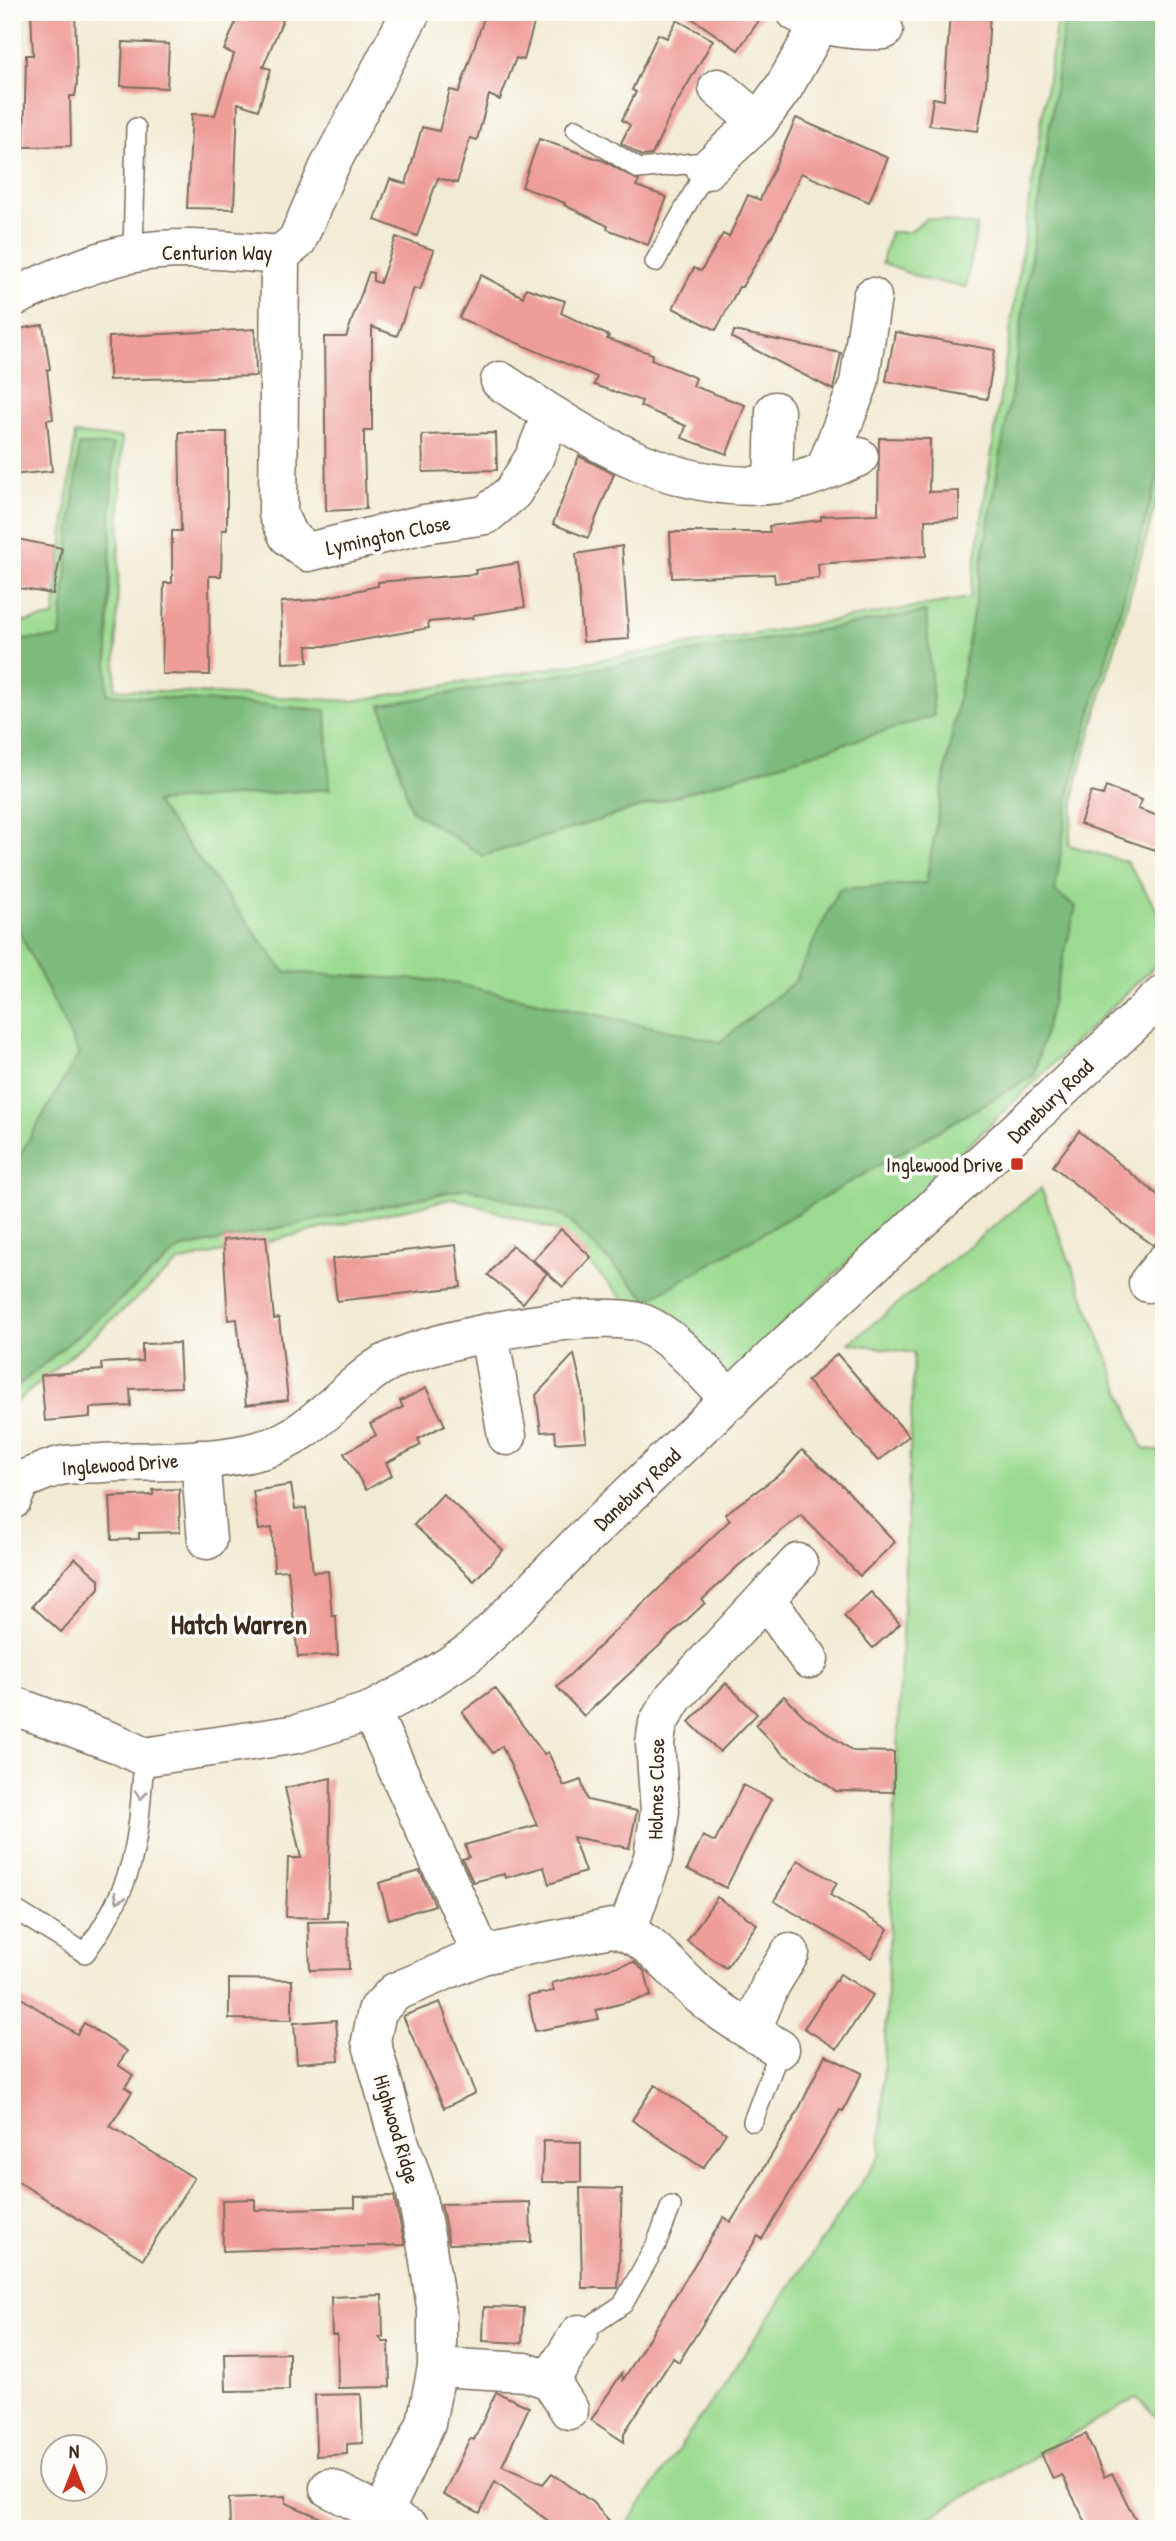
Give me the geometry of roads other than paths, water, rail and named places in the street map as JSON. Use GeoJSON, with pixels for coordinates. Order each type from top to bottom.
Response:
{"type":"FeatureCollection","features":[{"type":"Feature","properties":{"kind":"street","name":"Centurion Way"},"geometry":{"type":"LineString","coordinates":[[12,298],[49,281],[133,253],[203,249],[280,255],[297,241],[328,169],[411,12]]}},
{"type":"Feature","properties":{"kind":"street"},"geometry":{"type":"LineString","coordinates":[[706,170],[758,122],[840,22]]}},
{"type":"Feature","properties":{"kind":"street"},"geometry":{"type":"LineString","coordinates":[[718,88],[758,122]]}},
{"type":"Feature","properties":{"kind":"street","name":"Lymington Close"},"geometry":{"type":"LineString","coordinates":[[280,255],[278,514],[288,536],[309,552],[424,524],[486,515],[513,492],[534,458],[551,415]]}},
{"type":"Feature","properties":{"kind":"street"},"geometry":{"type":"LineString","coordinates":[[500,381],[582,434],[666,474],[715,486],[801,480],[842,463],[859,383],[872,297]]}},
{"type":"Feature","properties":{"kind":"street"},"geometry":{"type":"LineString","coordinates":[[773,484],[775,411]]}},
{"type":"Feature","properties":{"kind":"street","name":"Danebury Road"},"geometry":{"type":"LineString","coordinates":[[144,1757],[286,1736],[371,1710],[420,1685],[469,1653],[731,1400],[1164,994]]}},
{"type":"Feature","properties":{"kind":"street","name":"Inglewood Drive"},"geometry":{"type":"LineString","coordinates":[[12,1500],[20,1480],[61,1466],[231,1456],[278,1444],[311,1424],[379,1366],[440,1345],[489,1334],[606,1317],[642,1323],[672,1341],[731,1400]]}},
{"type":"Feature","properties":{"kind":"street"},"geometry":{"type":"LineString","coordinates":[[489,1334],[507,1436]]}},
{"type":"Feature","properties":{"kind":"street","name":"Inglewood Drive"},"geometry":{"type":"LineString","coordinates":[[200,1459],[207,1540]]}},
{"type":"Feature","properties":{"kind":"street","name":"Holmes Close"},"geometry":{"type":"LineString","coordinates":[[627,1931],[653,1857],[660,1811],[655,1743],[658,1723],[674,1697],[798,1563]]}},
{"type":"Feature","properties":{"kind":"street"},"geometry":{"type":"LineString","coordinates":[[765,1599],[809,1658]]}},
{"type":"Feature","properties":{"kind":"street"},"geometry":{"type":"LineString","coordinates":[[12,1705],[118,1744],[144,1757]]}},
{"type":"Feature","properties":{"kind":"street"},"geometry":{"type":"LineString","coordinates":[[371,1710],[482,1955]]}},
{"type":"Feature","properties":{"kind":"street","name":"Highwood Ridge"},"geometry":{"type":"LineString","coordinates":[[330,2488],[397,2521],[426,2423],[437,2367],[437,2314],[426,2241],[414,2184],[371,2041],[377,2011],[395,1992],[482,1955],[611,1928],[627,1931]]}},
{"type":"Feature","properties":{"kind":"street"},"geometry":{"type":"LineString","coordinates":[[627,1931],[645,1944],[703,1998],[766,2040],[771,1984],[790,1953]]}},
{"type":"Feature","properties":{"kind":"street"},"geometry":{"type":"LineString","coordinates":[[437,2367],[524,2372],[560,2395],[579,2334]]}},
{"type":"Feature","properties":{"kind":"lane"},"geometry":{"type":"LineString","coordinates":[[133,253],[136,128]]}},
{"type":"Feature","properties":{"kind":"lane"},"geometry":{"type":"LineString","coordinates":[[576,129],[639,169],[694,163],[706,170],[655,262]]}},
{"type":"Feature","properties":{"kind":"lane"},"geometry":{"type":"LineString","coordinates":[[12,1908],[85,1953],[121,1896],[132,1867],[144,1757]]}},
{"type":"Feature","properties":{"kind":"lane"},"geometry":{"type":"LineString","coordinates":[[753,2121],[766,2040]]}},
{"type":"Feature","properties":{"kind":"lane"},"geometry":{"type":"LineString","coordinates":[[579,2334],[623,2304],[656,2245],[671,2206]]}},
{"type":"Feature","properties":{"kind":"place","name":"Inglewood Drive"},"geometry":{"type":"Point","coordinates":[1017,1164]}},
{"type":"Feature","properties":{"kind":"district","name":"Hatch Warren"},"geometry":{"type":"Point","coordinates":[239,1624]}}]}
